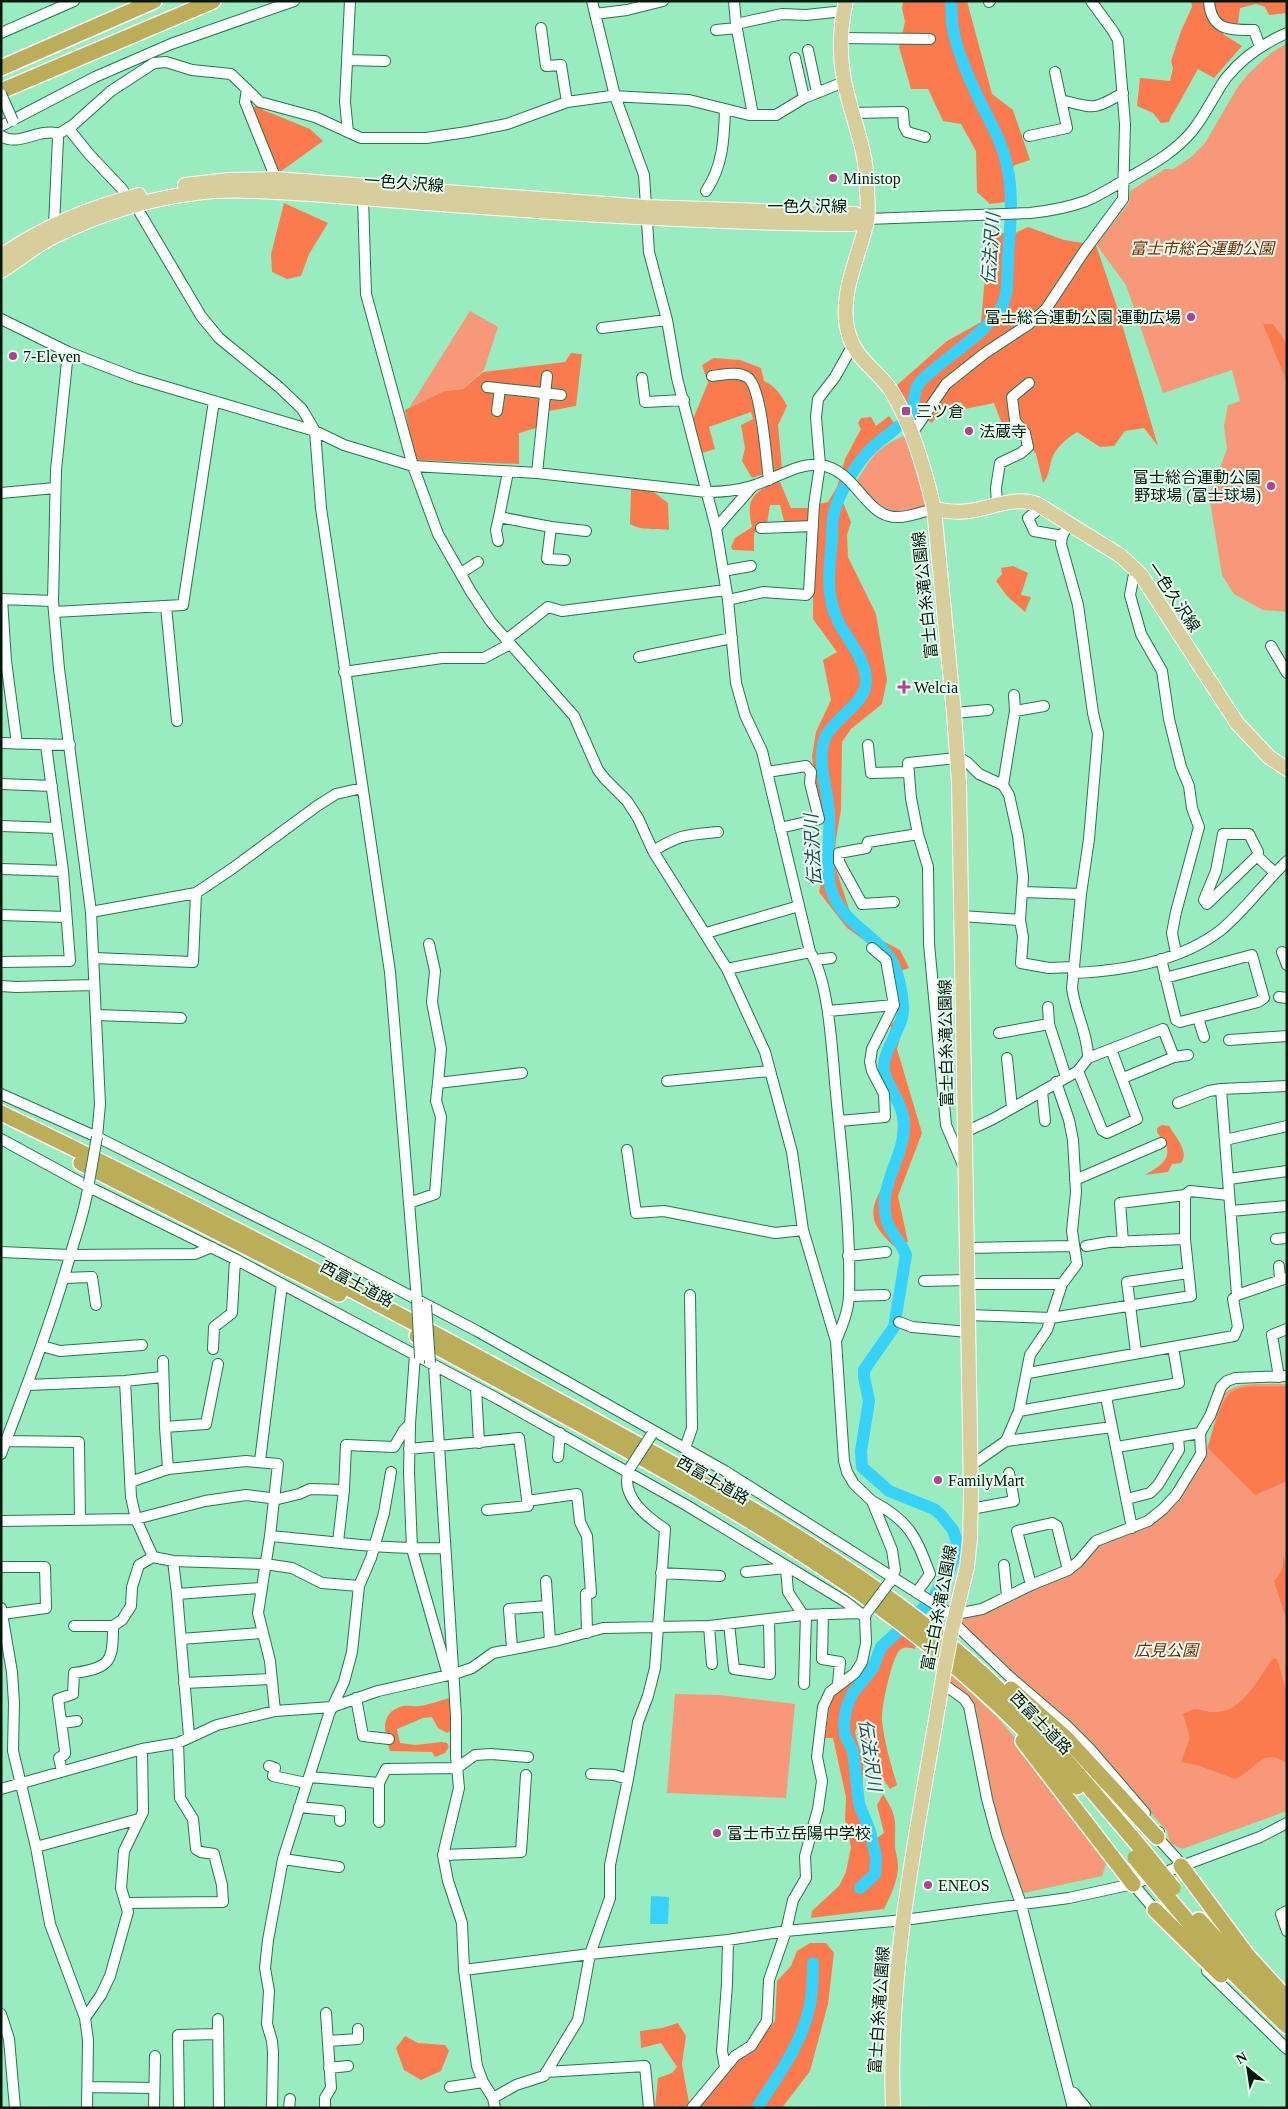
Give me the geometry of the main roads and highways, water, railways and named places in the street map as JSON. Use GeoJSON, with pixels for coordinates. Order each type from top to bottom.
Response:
{"type":"FeatureCollection","features":[{"type":"Feature","properties":{"kind":"highway"},"geometry":{"type":"LineString","coordinates":[[1,68],[154,1]]}},
{"type":"Feature","properties":{"kind":"highway"},"geometry":{"type":"LineString","coordinates":[[1,94],[108,45],[213,1]]}},
{"type":"Feature","properties":{"kind":"highway","name":"西富士道路"},"geometry":{"type":"LineString","coordinates":[[1,1113],[140,1180],[315,1269],[603,1425],[833,1560],[894,1609],[986,1693],[1024,1730],[1140,1855]]}},
{"type":"Feature","properties":{"kind":"highway","name":"西富士道路"},"geometry":{"type":"LineString","coordinates":[[1,1124],[331,1290],[541,1403],[747,1520],[894,1609]]}},
{"type":"Feature","properties":{"kind":"highway"},"geometry":{"type":"LineString","coordinates":[[918,1630],[934,1653],[973,1688],[1015,1732],[1132,1884]]}},
{"type":"Feature","properties":{"kind":"highway","name":"西富士道路"},"geometry":{"type":"LineString","coordinates":[[918,1630],[953,1648],[1044,1734],[1224,1964],[1287,2026]]}},
{"type":"Feature","properties":{"kind":"highway"},"geometry":{"type":"LineString","coordinates":[[953,1648],[983,1666],[1044,1717],[1158,1837]]}},
{"type":"Feature","properties":{"kind":"highway"},"geometry":{"type":"LineString","coordinates":[[1181,1866],[1247,1955],[1287,2000]]}},
{"type":"Feature","properties":{"kind":"highway","name":"西富士道路"},"geometry":{"type":"LineString","coordinates":[[1168,1891],[1287,2011]]}},
{"type":"Feature","properties":{"kind":"highway"},"geometry":{"type":"LineString","coordinates":[[1155,1910],[1238,1991],[1279,2026],[1287,2030]]}},
{"type":"Feature","properties":{"kind":"main road","name":"富士白糸滝公園線"},"geometry":{"type":"LineString","coordinates":[[845,6],[841,38],[841,59],[844,82],[862,142],[867,185],[867,219],[846,297],[847,328],[854,348],[891,392],[925,471],[934,509],[957,757],[961,916],[971,1509],[967,1568],[943,1677],[896,1975],[892,2053],[893,2108]]}},
{"type":"Feature","properties":{"kind":"main road","name":"一色久沢線"},"geometry":{"type":"LineString","coordinates":[[1,256],[54,225],[114,201],[170,188],[228,180],[276,179],[646,213]]}},
{"type":"Feature","properties":{"kind":"main road","name":"一色久沢線"},"geometry":{"type":"LineString","coordinates":[[1,272],[53,237],[89,220],[172,196],[227,191],[646,213],[855,214],[867,219]]}},
{"type":"Feature","properties":{"kind":"main road","name":"一色久沢線"},"geometry":{"type":"LineString","coordinates":[[934,509],[969,511],[1024,501],[1041,507],[1065,530],[1121,556],[1135,569],[1150,588],[1237,723],[1269,757],[1287,769]]}},
{"type":"Feature","properties":{"kind":"water"},"geometry":{"type":"Polygon","coordinates":[[[651,1896],[669,1897],[668,1924],[650,1924],[651,1896]]]}},
{"type":"Feature","properties":{"kind":"waterway","name":"伝法沢川"},"geometry":{"type":"LineString","coordinates":[[860,1888],[875,1874],[876,1857],[870,1831],[859,1804],[853,1751],[845,1735],[846,1709],[852,1694],[873,1668],[881,1647],[932,1600],[950,1569],[958,1545],[953,1530],[934,1509],[889,1491],[862,1467],[861,1451],[869,1401],[864,1370],[894,1327],[906,1255],[888,1223],[885,1206],[889,1182],[901,1147],[904,1123],[900,1107],[886,1078],[884,1064],[888,1049],[901,1020],[903,1005],[899,981],[890,958],[842,910],[829,881],[829,821],[822,764],[823,745],[831,729],[862,696],[866,680],[860,658],[835,613],[830,593],[829,573],[834,513],[849,478],[867,453],[910,415],[916,390],[920,382],[986,326],[1002,306],[1006,295],[1011,212],[1007,166],[998,138],[960,54],[952,26],[951,1]]}},
{"type":"Feature","properties":{"kind":"waterway","name":"伝法沢川"},"geometry":{"type":"LineString","coordinates":[[757,2108],[788,2060],[800,2035],[810,2003],[813,1963]]}},
{"type":"Feature","properties":{"kind":"place","name":"Ministop"},"geometry":{"type":"Point","coordinates":[833,178]}},
{"type":"Feature","properties":{"kind":"place","name":"富士総合運動公園 運動広場"},"geometry":{"type":"Point","coordinates":[1191,317]}},
{"type":"Feature","properties":{"kind":"place","name":"7-Eleven"},"geometry":{"type":"Point","coordinates":[13,356]}},
{"type":"Feature","properties":{"kind":"place","name":"三ツ倉"},"geometry":{"type":"Point","coordinates":[906,411]}},
{"type":"Feature","properties":{"kind":"place","name":"法蔵寺"},"geometry":{"type":"Point","coordinates":[969,431]}},
{"type":"Feature","properties":{"kind":"place","name":"富士総合運動公園 野球場 (富士球場)"},"geometry":{"type":"Point","coordinates":[1271,486]}},
{"type":"Feature","properties":{"kind":"place","name":"Welcia"},"geometry":{"type":"Point","coordinates":[904,687]}},
{"type":"Feature","properties":{"kind":"place","name":"FamilyMart"},"geometry":{"type":"Point","coordinates":[938,1480]}},
{"type":"Feature","properties":{"kind":"place","name":"富士市立岳陽中学校"},"geometry":{"type":"Point","coordinates":[717,1833]}},
{"type":"Feature","properties":{"kind":"place","name":"ENEOS"},"geometry":{"type":"Point","coordinates":[928,1885]}},
{"type":"Feature","properties":{"kind":"park label","name":"富士市総合運動公園"},"geometry":{"type":"Point","coordinates":[1202,248]}},
{"type":"Feature","properties":{"kind":"park label","name":"広見公園"},"geometry":{"type":"Point","coordinates":[1166,1650]}}]}
